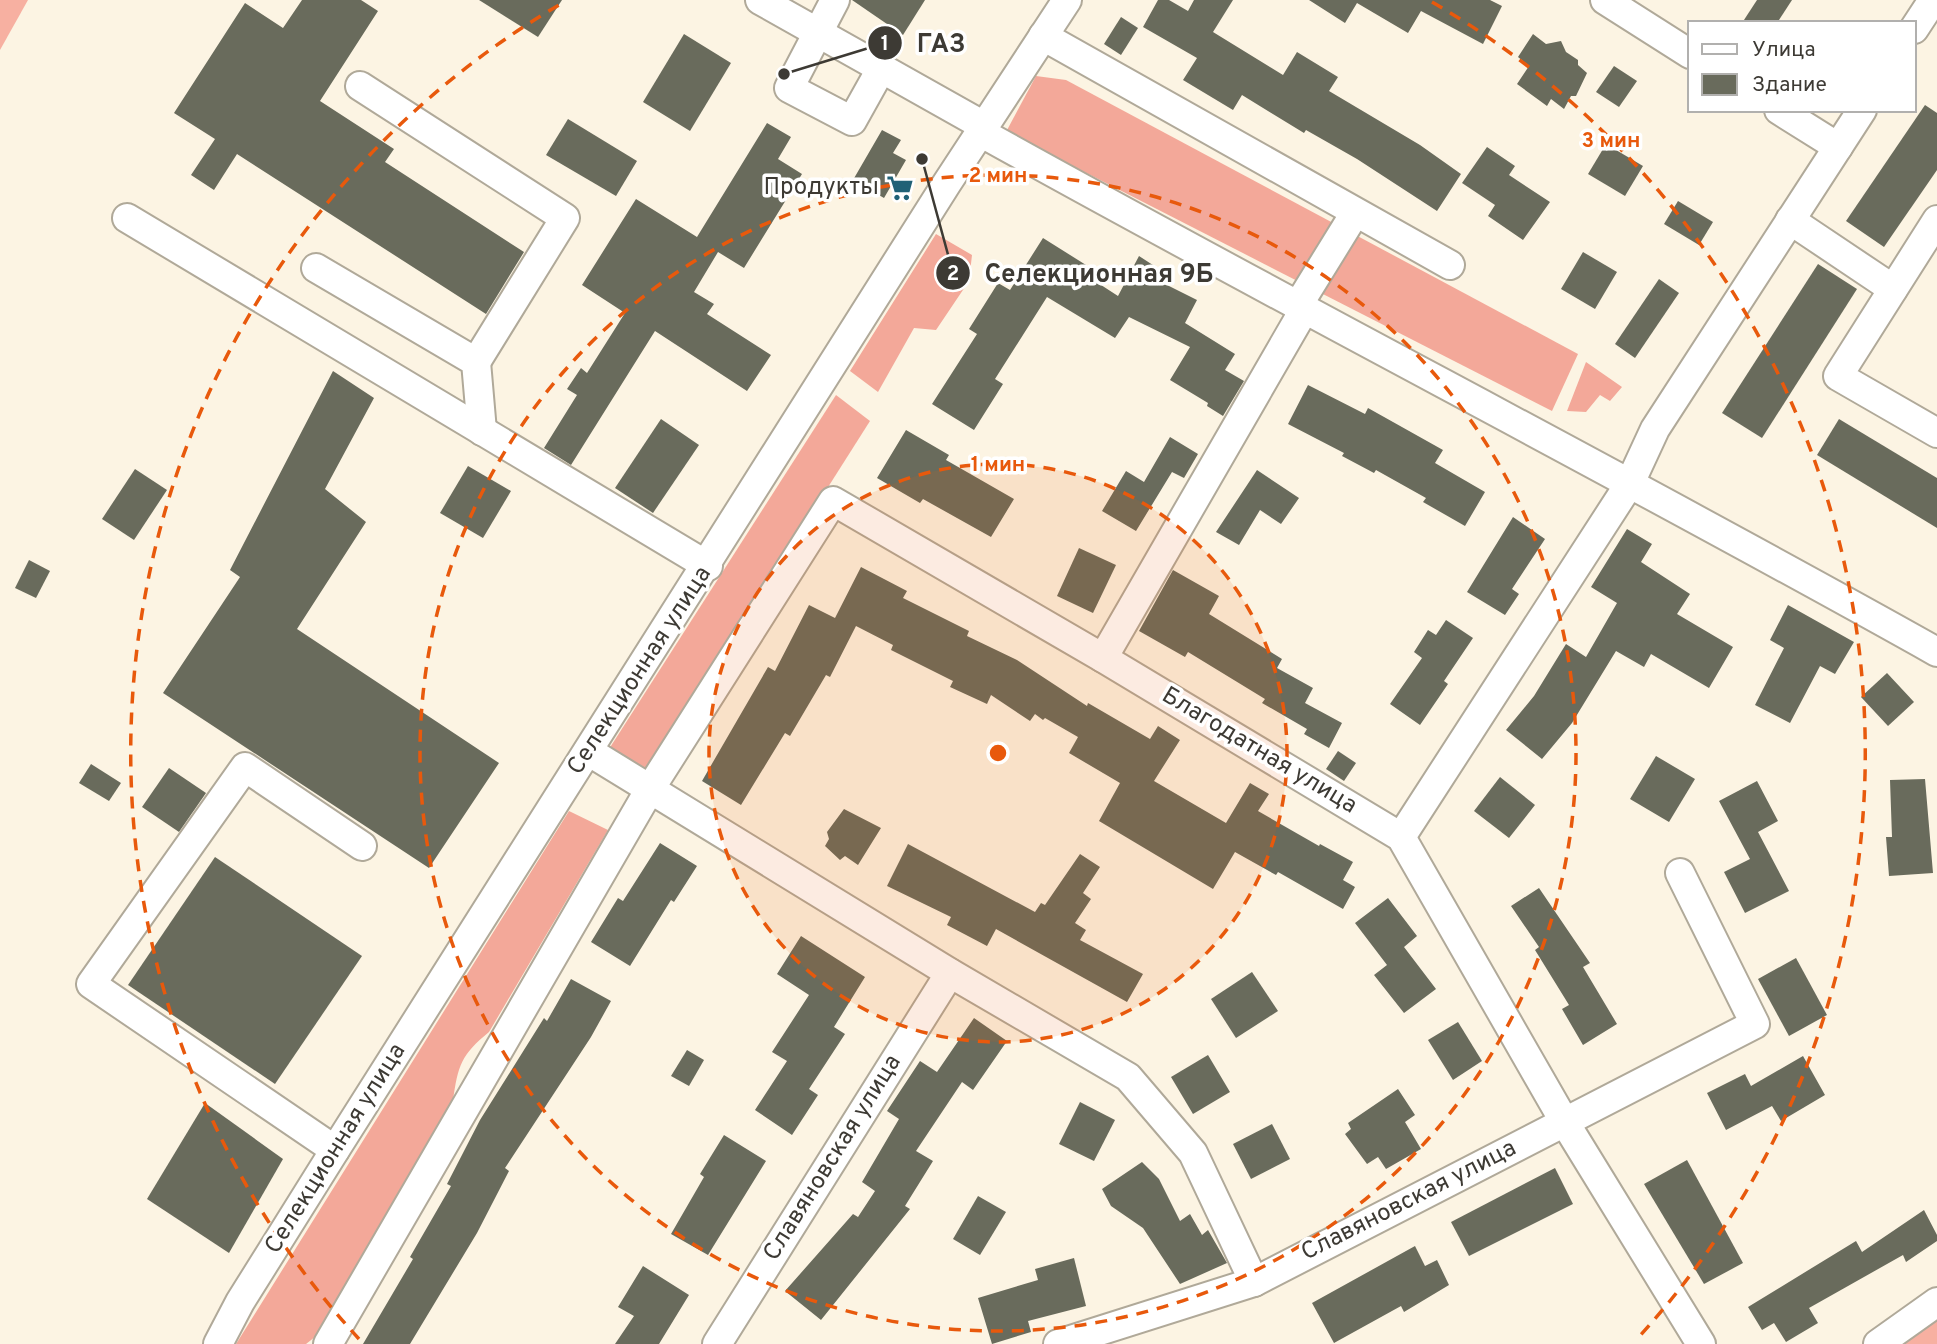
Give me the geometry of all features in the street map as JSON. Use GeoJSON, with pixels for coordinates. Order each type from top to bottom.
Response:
{"type":"FeatureCollection","features":[{"type":"Feature","properties":{"kind":"street"},"geometry":{"type":"LineString","coordinates":[[760,0],[1300,308],[1630,483],[1937,652]]}},
{"type":"Feature","properties":{"kind":"street"},"geometry":{"type":"LineString","coordinates":[[835,0],[789,88],[852,121],[881,69]]}},
{"type":"Feature","properties":{"kind":"street","name":"Селекционная улица"},"geometry":{"type":"LineString","coordinates":[[218,1344],[335,1150],[708,566],[982,129],[1067,0]]}},
{"type":"Feature","properties":{"kind":"street"},"geometry":{"type":"LineString","coordinates":[[1605,0],[1688,53]]}},
{"type":"Feature","properties":{"kind":"street"},"geometry":{"type":"LineString","coordinates":[[1916,26],[1933,0]]}},
{"type":"Feature","properties":{"kind":"street"},"geometry":{"type":"LineString","coordinates":[[1043,36],[1450,265]]}},
{"type":"Feature","properties":{"kind":"street"},"geometry":{"type":"LineString","coordinates":[[360,86],[565,218],[475,362],[482,431]]}},
{"type":"Feature","properties":{"kind":"street"},"geometry":{"type":"LineString","coordinates":[[1782,112],[1838,147]]}},
{"type":"Feature","properties":{"kind":"street"},"geometry":{"type":"LineString","coordinates":[[1401,837],[1630,483],[1655,429],[1860,112]]}},
{"type":"Feature","properties":{"kind":"street"},"geometry":{"type":"LineString","coordinates":[[1103,658],[1355,213]]}},
{"type":"Feature","properties":{"kind":"street"},"geometry":{"type":"LineString","coordinates":[[127,218],[708,566]]}},
{"type":"Feature","properties":{"kind":"street"},"geometry":{"type":"LineString","coordinates":[[1790,220],[1893,289]]}},
{"type":"Feature","properties":{"kind":"street"},"geometry":{"type":"LineString","coordinates":[[1937,220],[1838,376],[1937,433]]}},
{"type":"Feature","properties":{"kind":"street"},"geometry":{"type":"LineString","coordinates":[[316,268],[475,362]]}},
{"type":"Feature","properties":{"kind":"street","name":"Благодатная улица"},"geometry":{"type":"LineString","coordinates":[[650,789],[833,501],[1103,658],[1401,837],[1564,1121],[1701,1344]]}},
{"type":"Feature","properties":{"kind":"street"},"geometry":{"type":"LineString","coordinates":[[588,751],[950,973],[1128,1077],[1193,1153],[1254,1282]]}},
{"type":"Feature","properties":{"kind":"street"},"geometry":{"type":"LineString","coordinates":[[335,1150],[91,984],[245,767],[362,846]]}},
{"type":"Feature","properties":{"kind":"street"},"geometry":{"type":"LineString","coordinates":[[328,1344],[650,789]]}},
{"type":"Feature","properties":{"kind":"street"},"geometry":{"type":"LineString","coordinates":[[1564,1121],[1755,1024],[1680,873]]}},
{"type":"Feature","properties":{"kind":"street","name":"Славяновская улица"},"geometry":{"type":"LineString","coordinates":[[717,1344],[950,973]]}},
{"type":"Feature","properties":{"kind":"street","name":"Славяновская улица"},"geometry":{"type":"LineString","coordinates":[[1058,1344],[1254,1282],[1564,1121]]}},
{"type":"Feature","properties":{"kind":"street"},"geometry":{"type":"LineString","coordinates":[[1878,1344],[1937,1302]]}},
{"type":"Feature","properties":{"kind":"shaded area"},"geometry":{"type":"Polygon","coordinates":[[[0,0],[28,0],[0,50],[0,0]]]}},
{"type":"Feature","properties":{"kind":"shaded area"},"geometry":{"type":"Polygon","coordinates":[[[1036,76],[1066,80],[1578,354],[1552,411],[1006,132],[1036,76]]]}},
{"type":"Feature","properties":{"kind":"shaded area"},"geometry":{"type":"Polygon","coordinates":[[[936,234],[972,255],[969,281],[936,330],[914,328],[878,392],[850,371],[936,234]]]}},
{"type":"Feature","properties":{"kind":"shaded area"},"geometry":{"type":"Polygon","coordinates":[[[1586,362],[1622,387],[1610,401],[1600,395],[1586,412],[1567,411],[1586,362]]]}},
{"type":"Feature","properties":{"kind":"shaded area"},"geometry":{"type":"Polygon","coordinates":[[[836,395],[870,421],[646,774],[609,749],[836,395]]]}},
{"type":"Feature","properties":{"kind":"shaded area"},"geometry":{"type":"Polygon","coordinates":[[[569,811],[608,830],[489,1032],[472,1047],[462,1062],[453,1101],[320,1333],[306,1344],[236,1344],[569,811]]]}},
{"type":"Feature","properties":{"kind":"shaded area"},"geometry":{"type":"Polygon","coordinates":[[[1937,1315],[1937,1344],[1892,1344],[1937,1315]]]}},
{"type":"Feature","properties":{"kind":"building"},"geometry":{"type":"Polygon","coordinates":[[[302,0],[361,0],[378,11],[320,101],[394,149],[385,162],[524,252],[486,314],[237,154],[214,190],[191,175],[215,139],[174,113],[245,3],[283,28],[302,0]]]}},
{"type":"Feature","properties":{"kind":"building"},"geometry":{"type":"Polygon","coordinates":[[[479,0],[562,0],[538,37],[479,0]]]}},
{"type":"Feature","properties":{"kind":"building"},"geometry":{"type":"Polygon","coordinates":[[[852,0],[925,0],[903,35],[852,0]]]}},
{"type":"Feature","properties":{"kind":"building"},"geometry":{"type":"Polygon","coordinates":[[[1158,0],[1169,0],[1188,11],[1194,0],[1233,0],[1213,32],[1283,75],[1297,52],[1338,77],[1329,91],[1420,145],[1461,174],[1437,211],[1357,159],[1306,130],[1304,133],[1242,95],[1233,110],[1183,80],[1197,58],[1143,27],[1158,0]]]}},
{"type":"Feature","properties":{"kind":"building"},"geometry":{"type":"Polygon","coordinates":[[[1309,0],[1490,0],[1502,6],[1483,44],[1421,11],[1408,33],[1357,3],[1345,23],[1309,0]]]}},
{"type":"Feature","properties":{"kind":"building"},"geometry":{"type":"Polygon","coordinates":[[[1757,0],[1792,0],[1778,21],[1743,21],[1757,0]]]}},
{"type":"Feature","properties":{"kind":"building"},"geometry":{"type":"Polygon","coordinates":[[[1121,17],[1138,28],[1121,55],[1104,44],[1121,17]]]}},
{"type":"Feature","properties":{"kind":"building"},"geometry":{"type":"Polygon","coordinates":[[[684,34],[731,63],[690,131],[643,102],[684,34]]]}},
{"type":"Feature","properties":{"kind":"building"},"geometry":{"type":"Polygon","coordinates":[[[1533,34],[1546,44],[1561,41],[1566,52],[1578,60],[1578,65],[1587,73],[1576,96],[1571,96],[1564,109],[1551,99],[1547,106],[1517,84],[1529,66],[1518,57],[1533,34]]]}},
{"type":"Feature","properties":{"kind":"building"},"geometry":{"type":"Polygon","coordinates":[[[1614,66],[1637,81],[1619,107],[1596,92],[1614,66]]]}},
{"type":"Feature","properties":{"kind":"building"},"geometry":{"type":"Polygon","coordinates":[[[1925,105],[1937,113],[1937,170],[1884,247],[1846,221],[1925,105]]]}},
{"type":"Feature","properties":{"kind":"building"},"geometry":{"type":"Polygon","coordinates":[[[568,119],[637,161],[616,196],[546,155],[568,119]]]}},
{"type":"Feature","properties":{"kind":"building"},"geometry":{"type":"Polygon","coordinates":[[[767,123],[791,137],[778,159],[802,174],[744,268],[718,252],[694,292],[714,304],[707,314],[771,355],[747,391],[655,331],[571,465],[544,448],[577,395],[567,389],[581,368],[587,373],[625,313],[582,285],[636,199],[697,237],[767,123]]]}},
{"type":"Feature","properties":{"kind":"building"},"geometry":{"type":"Polygon","coordinates":[[[882,130],[901,140],[893,153],[906,160],[884,198],[853,180],[882,130]]]}},
{"type":"Feature","properties":{"kind":"building"},"geometry":{"type":"Polygon","coordinates":[[[1606,144],[1643,166],[1625,196],[1588,174],[1606,144]]]}},
{"type":"Feature","properties":{"kind":"building"},"geometry":{"type":"Polygon","coordinates":[[[1487,147],[1515,166],[1509,175],[1550,202],[1523,240],[1488,216],[1495,205],[1462,183],[1487,147]]]}},
{"type":"Feature","properties":{"kind":"building"},"geometry":{"type":"Polygon","coordinates":[[[1678,201],[1713,222],[1699,245],[1664,224],[1678,201]]]}},
{"type":"Feature","properties":{"kind":"building"},"geometry":{"type":"Polygon","coordinates":[[[1043,238],[1086,265],[1081,272],[1118,296],[1139,256],[1159,269],[1153,278],[1197,300],[1185,323],[1235,354],[1225,370],[1244,381],[1223,416],[1207,406],[1208,403],[1170,380],[1190,347],[1129,317],[1115,338],[1047,297],[995,379],[1003,384],[974,430],[932,404],[977,334],[969,329],[998,283],[1010,290],[1043,238]]]}},
{"type":"Feature","properties":{"kind":"building"},"geometry":{"type":"Polygon","coordinates":[[[1583,252],[1617,272],[1595,309],[1561,289],[1583,252]]]}},
{"type":"Feature","properties":{"kind":"building"},"geometry":{"type":"Polygon","coordinates":[[[1818,264],[1857,289],[1762,438],[1722,413],[1818,264]]]}},
{"type":"Feature","properties":{"kind":"building"},"geometry":{"type":"Polygon","coordinates":[[[1659,279],[1679,293],[1635,358],[1615,344],[1659,279]]]}},
{"type":"Feature","properties":{"kind":"building"},"geometry":{"type":"Polygon","coordinates":[[[333,371],[374,398],[325,489],[366,522],[297,629],[499,763],[429,868],[163,693],[240,577],[230,570],[333,371]]]}},
{"type":"Feature","properties":{"kind":"building"},"geometry":{"type":"Polygon","coordinates":[[[1308,385],[1365,414],[1368,408],[1443,450],[1435,463],[1485,492],[1465,526],[1423,502],[1426,498],[1376,470],[1374,473],[1342,456],[1344,453],[1288,424],[1308,385]]]}},
{"type":"Feature","properties":{"kind":"building"},"geometry":{"type":"Polygon","coordinates":[[[661,419],[699,445],[653,513],[615,488],[661,419]]]}},
{"type":"Feature","properties":{"kind":"building"},"geometry":{"type":"Polygon","coordinates":[[[1839,419],[1937,478],[1937,528],[1817,455],[1839,419]]]}},
{"type":"Feature","properties":{"kind":"building"},"geometry":{"type":"Polygon","coordinates":[[[906,430],[949,455],[946,460],[1014,499],[991,537],[923,499],[920,503],[877,478],[906,430]]]}},
{"type":"Feature","properties":{"kind":"building"},"geometry":{"type":"Polygon","coordinates":[[[1170,437],[1198,454],[1184,478],[1172,472],[1136,531],[1102,511],[1126,471],[1144,482],[1170,437]]]}},
{"type":"Feature","properties":{"kind":"building"},"geometry":{"type":"Polygon","coordinates":[[[468,466],[511,491],[483,538],[440,513],[468,466]]]}},
{"type":"Feature","properties":{"kind":"building"},"geometry":{"type":"Polygon","coordinates":[[[135,469],[167,490],[134,540],[102,519],[135,469]]]}},
{"type":"Feature","properties":{"kind":"building"},"geometry":{"type":"Polygon","coordinates":[[[1257,470],[1299,498],[1281,524],[1260,510],[1239,545],[1216,532],[1257,470]]]}},
{"type":"Feature","properties":{"kind":"building"},"geometry":{"type":"Polygon","coordinates":[[[1513,517],[1545,539],[1512,589],[1519,594],[1505,615],[1467,592],[1513,517]]]}},
{"type":"Feature","properties":{"kind":"building"},"geometry":{"type":"Polygon","coordinates":[[[1627,529],[1652,544],[1641,562],[1690,594],[1677,614],[1733,647],[1709,688],[1651,654],[1644,667],[1616,651],[1572,723],[1542,759],[1506,730],[1534,696],[1566,644],[1586,657],[1617,603],[1591,587],[1627,529]]]}},
{"type":"Feature","properties":{"kind":"building"},"geometry":{"type":"Polygon","coordinates":[[[1079,548],[1116,565],[1093,613],[1057,596],[1079,548]]]}},
{"type":"Feature","properties":{"kind":"building"},"geometry":{"type":"Polygon","coordinates":[[[29,560],[50,571],[36,598],[15,588],[29,560]]]}},
{"type":"Feature","properties":{"kind":"building"},"geometry":{"type":"Polygon","coordinates":[[[861,567],[907,591],[903,598],[969,631],[967,636],[1017,660],[1087,706],[1088,703],[1150,739],[1158,726],[1180,740],[1154,781],[1226,823],[1250,783],[1269,794],[1258,811],[1353,862],[1343,880],[1355,887],[1343,909],[1278,872],[1276,875],[1235,852],[1213,889],[1099,821],[1120,783],[1069,753],[1078,737],[1035,714],[1030,721],[991,695],[987,704],[950,687],[953,681],[891,650],[893,645],[856,626],[830,677],[826,675],[790,736],[785,733],[741,805],[702,781],[768,667],[775,671],[809,605],[835,618],[861,567]]]}},
{"type":"Feature","properties":{"kind":"building"},"geometry":{"type":"Polygon","coordinates":[[[1173,570],[1219,596],[1209,614],[1282,659],[1277,668],[1313,688],[1305,703],[1342,723],[1329,748],[1304,734],[1307,729],[1262,703],[1265,699],[1188,652],[1185,657],[1139,631],[1173,570]]]}},
{"type":"Feature","properties":{"kind":"building"},"geometry":{"type":"Polygon","coordinates":[[[1788,605],[1854,642],[1835,674],[1820,666],[1790,723],[1755,705],[1784,648],[1770,640],[1788,605]]]}},
{"type":"Feature","properties":{"kind":"building"},"geometry":{"type":"Polygon","coordinates":[[[1446,620],[1473,638],[1444,681],[1448,684],[1420,725],[1390,704],[1422,658],[1414,652],[1428,630],[1436,635],[1446,620]]]}},
{"type":"Feature","properties":{"kind":"building"},"geometry":{"type":"Polygon","coordinates":[[[1887,673],[1914,702],[1888,726],[1861,697],[1887,673]]]}},
{"type":"Feature","properties":{"kind":"building"},"geometry":{"type":"Polygon","coordinates":[[[1338,751],[1356,763],[1344,781],[1326,769],[1338,751]]]}},
{"type":"Feature","properties":{"kind":"building"},"geometry":{"type":"Polygon","coordinates":[[[1656,756],[1695,779],[1669,822],[1630,799],[1656,756]]]}},
{"type":"Feature","properties":{"kind":"building"},"geometry":{"type":"Polygon","coordinates":[[[91,764],[121,783],[109,801],[79,783],[91,764]]]}},
{"type":"Feature","properties":{"kind":"building"},"geometry":{"type":"Polygon","coordinates":[[[169,768],[206,793],[179,832],[142,807],[169,768]]]}},
{"type":"Feature","properties":{"kind":"building"},"geometry":{"type":"Polygon","coordinates":[[[1500,777],[1535,805],[1509,838],[1474,811],[1500,777]]]}},
{"type":"Feature","properties":{"kind":"building"},"geometry":{"type":"Polygon","coordinates":[[[1925,779],[1933,873],[1889,876],[1886,837],[1892,837],[1890,780],[1925,779]]]}},
{"type":"Feature","properties":{"kind":"building"},"geometry":{"type":"Polygon","coordinates":[[[1757,781],[1778,821],[1758,832],[1789,891],[1745,913],[1724,872],[1750,859],[1719,801],[1757,781]]]}},
{"type":"Feature","properties":{"kind":"building"},"geometry":{"type":"Polygon","coordinates":[[[844,809],[881,828],[858,865],[845,856],[840,860],[825,846],[829,839],[827,832],[844,809]]]}},
{"type":"Feature","properties":{"kind":"building"},"geometry":{"type":"Polygon","coordinates":[[[660,843],[697,866],[674,902],[671,900],[630,966],[591,942],[618,898],[623,901],[660,843]]]}},
{"type":"Feature","properties":{"kind":"building"},"geometry":{"type":"Polygon","coordinates":[[[908,844],[1035,912],[1041,903],[1045,905],[1080,854],[1100,867],[1083,893],[1091,899],[1075,923],[1086,930],[1080,940],[1143,974],[1127,1002],[996,929],[987,946],[947,925],[951,917],[887,886],[908,844]]]}},
{"type":"Feature","properties":{"kind":"building"},"geometry":{"type":"Polygon","coordinates":[[[215,857],[362,956],[275,1084],[128,985],[215,857]]]}},
{"type":"Feature","properties":{"kind":"building"},"geometry":{"type":"Polygon","coordinates":[[[1539,888],[1590,963],[1583,967],[1617,1024],[1583,1045],[1562,1009],[1569,1005],[1535,950],[1539,947],[1511,906],[1539,888]]]}},
{"type":"Feature","properties":{"kind":"building"},"geometry":{"type":"Polygon","coordinates":[[[1388,898],[1417,936],[1404,947],[1436,989],[1404,1013],[1374,975],[1387,965],[1355,923],[1388,898]]]}},
{"type":"Feature","properties":{"kind":"building"},"geometry":{"type":"Polygon","coordinates":[[[801,936],[865,977],[834,1027],[845,1034],[809,1089],[818,1095],[792,1135],[755,1110],[787,1061],[772,1052],[809,995],[777,974],[801,936]]]}},
{"type":"Feature","properties":{"kind":"building"},"geometry":{"type":"Polygon","coordinates":[[[1796,958],[1827,1015],[1789,1036],[1758,979],[1796,958]]]}},
{"type":"Feature","properties":{"kind":"building"},"geometry":{"type":"Polygon","coordinates":[[[1252,972],[1278,1011],[1236,1038],[1211,999],[1252,972]]]}},
{"type":"Feature","properties":{"kind":"building"},"geometry":{"type":"Polygon","coordinates":[[[571,979],[611,1001],[591,1037],[505,1168],[509,1171],[477,1233],[410,1344],[363,1344],[413,1259],[410,1257],[451,1186],[447,1184],[480,1120],[544,1018],[547,1021],[571,979]]]}},
{"type":"Feature","properties":{"kind":"building"},"geometry":{"type":"Polygon","coordinates":[[[974,1018],[1007,1041],[973,1090],[962,1082],[916,1151],[933,1161],[905,1206],[910,1209],[821,1320],[785,1291],[853,1214],[858,1217],[875,1191],[862,1182],[899,1119],[887,1111],[920,1061],[937,1072],[974,1018]]]}},
{"type":"Feature","properties":{"kind":"building"},"geometry":{"type":"Polygon","coordinates":[[[1458,1022],[1482,1061],[1453,1080],[1428,1040],[1458,1022]]]}},
{"type":"Feature","properties":{"kind":"building"},"geometry":{"type":"Polygon","coordinates":[[[687,1050],[704,1060],[689,1086],[671,1076],[687,1050]]]}},
{"type":"Feature","properties":{"kind":"building"},"geometry":{"type":"Polygon","coordinates":[[[1208,1055],[1230,1092],[1193,1114],[1171,1077],[1208,1055]]]}},
{"type":"Feature","properties":{"kind":"building"},"geometry":{"type":"Polygon","coordinates":[[[1803,1056],[1825,1095],[1781,1121],[1772,1106],[1726,1130],[1707,1093],[1745,1074],[1751,1086],[1803,1056]]]}},
{"type":"Feature","properties":{"kind":"building"},"geometry":{"type":"Polygon","coordinates":[[[1398,1089],[1415,1115],[1405,1122],[1421,1149],[1386,1169],[1378,1157],[1367,1164],[1345,1134],[1351,1129],[1348,1123],[1398,1089]]]}},
{"type":"Feature","properties":{"kind":"building"},"geometry":{"type":"Polygon","coordinates":[[[1080,1102],[1115,1120],[1094,1161],[1059,1144],[1080,1102]]]}},
{"type":"Feature","properties":{"kind":"building"},"geometry":{"type":"Polygon","coordinates":[[[205,1103],[283,1159],[229,1253],[147,1199],[205,1103]]]}},
{"type":"Feature","properties":{"kind":"building"},"geometry":{"type":"Polygon","coordinates":[[[1272,1124],[1290,1159],[1251,1179],[1233,1144],[1272,1124]]]}},
{"type":"Feature","properties":{"kind":"building"},"geometry":{"type":"Polygon","coordinates":[[[724,1135],[766,1161],[708,1255],[671,1234],[704,1177],[700,1174],[724,1135]]]}},
{"type":"Feature","properties":{"kind":"building"},"geometry":{"type":"Polygon","coordinates":[[[1687,1160],[1743,1263],[1704,1284],[1644,1184],[1687,1160]]]}},
{"type":"Feature","properties":{"kind":"building"},"geometry":{"type":"Polygon","coordinates":[[[1142,1162],[1159,1179],[1180,1221],[1190,1214],[1202,1235],[1208,1230],[1227,1263],[1180,1284],[1143,1228],[1111,1206],[1102,1189],[1142,1162]]]}},
{"type":"Feature","properties":{"kind":"building"},"geometry":{"type":"Polygon","coordinates":[[[1555,1168],[1573,1204],[1469,1256],[1451,1222],[1555,1168]]]}},
{"type":"Feature","properties":{"kind":"building"},"geometry":{"type":"Polygon","coordinates":[[[978,1196],[1006,1212],[980,1255],[953,1239],[978,1196]]]}},
{"type":"Feature","properties":{"kind":"building"},"geometry":{"type":"Polygon","coordinates":[[[1924,1210],[1937,1235],[1937,1241],[1906,1262],[1903,1255],[1809,1308],[1818,1323],[1786,1342],[1774,1323],[1762,1330],[1748,1307],[1856,1241],[1862,1252],[1924,1210]]]}},
{"type":"Feature","properties":{"kind":"building"},"geometry":{"type":"Polygon","coordinates":[[[1415,1246],[1425,1266],[1437,1260],[1449,1285],[1404,1312],[1401,1306],[1334,1343],[1312,1303],[1415,1246]]]}},
{"type":"Feature","properties":{"kind":"building"},"geometry":{"type":"Polygon","coordinates":[[[1074,1258],[1086,1306],[1028,1321],[1031,1332],[992,1344],[978,1298],[1038,1280],[1035,1269],[1074,1258]]]}},
{"type":"Feature","properties":{"kind":"building"},"geometry":{"type":"Polygon","coordinates":[[[643,1266],[689,1295],[659,1344],[615,1344],[634,1316],[618,1307],[643,1266]]]}},
{"type":"Feature","properties":{"kind":"place","name":"ГАЗ"},"geometry":{"type":"Point","coordinates":[784,74]}},
{"type":"Feature","properties":{"kind":"place","name":"Селекционная 9Б"},"geometry":{"type":"Point","coordinates":[922,159]}},
{"type":"Feature","properties":{"kind":"place","name":"Продукты"},"geometry":{"type":"Point","coordinates":[900,188]}}]}
